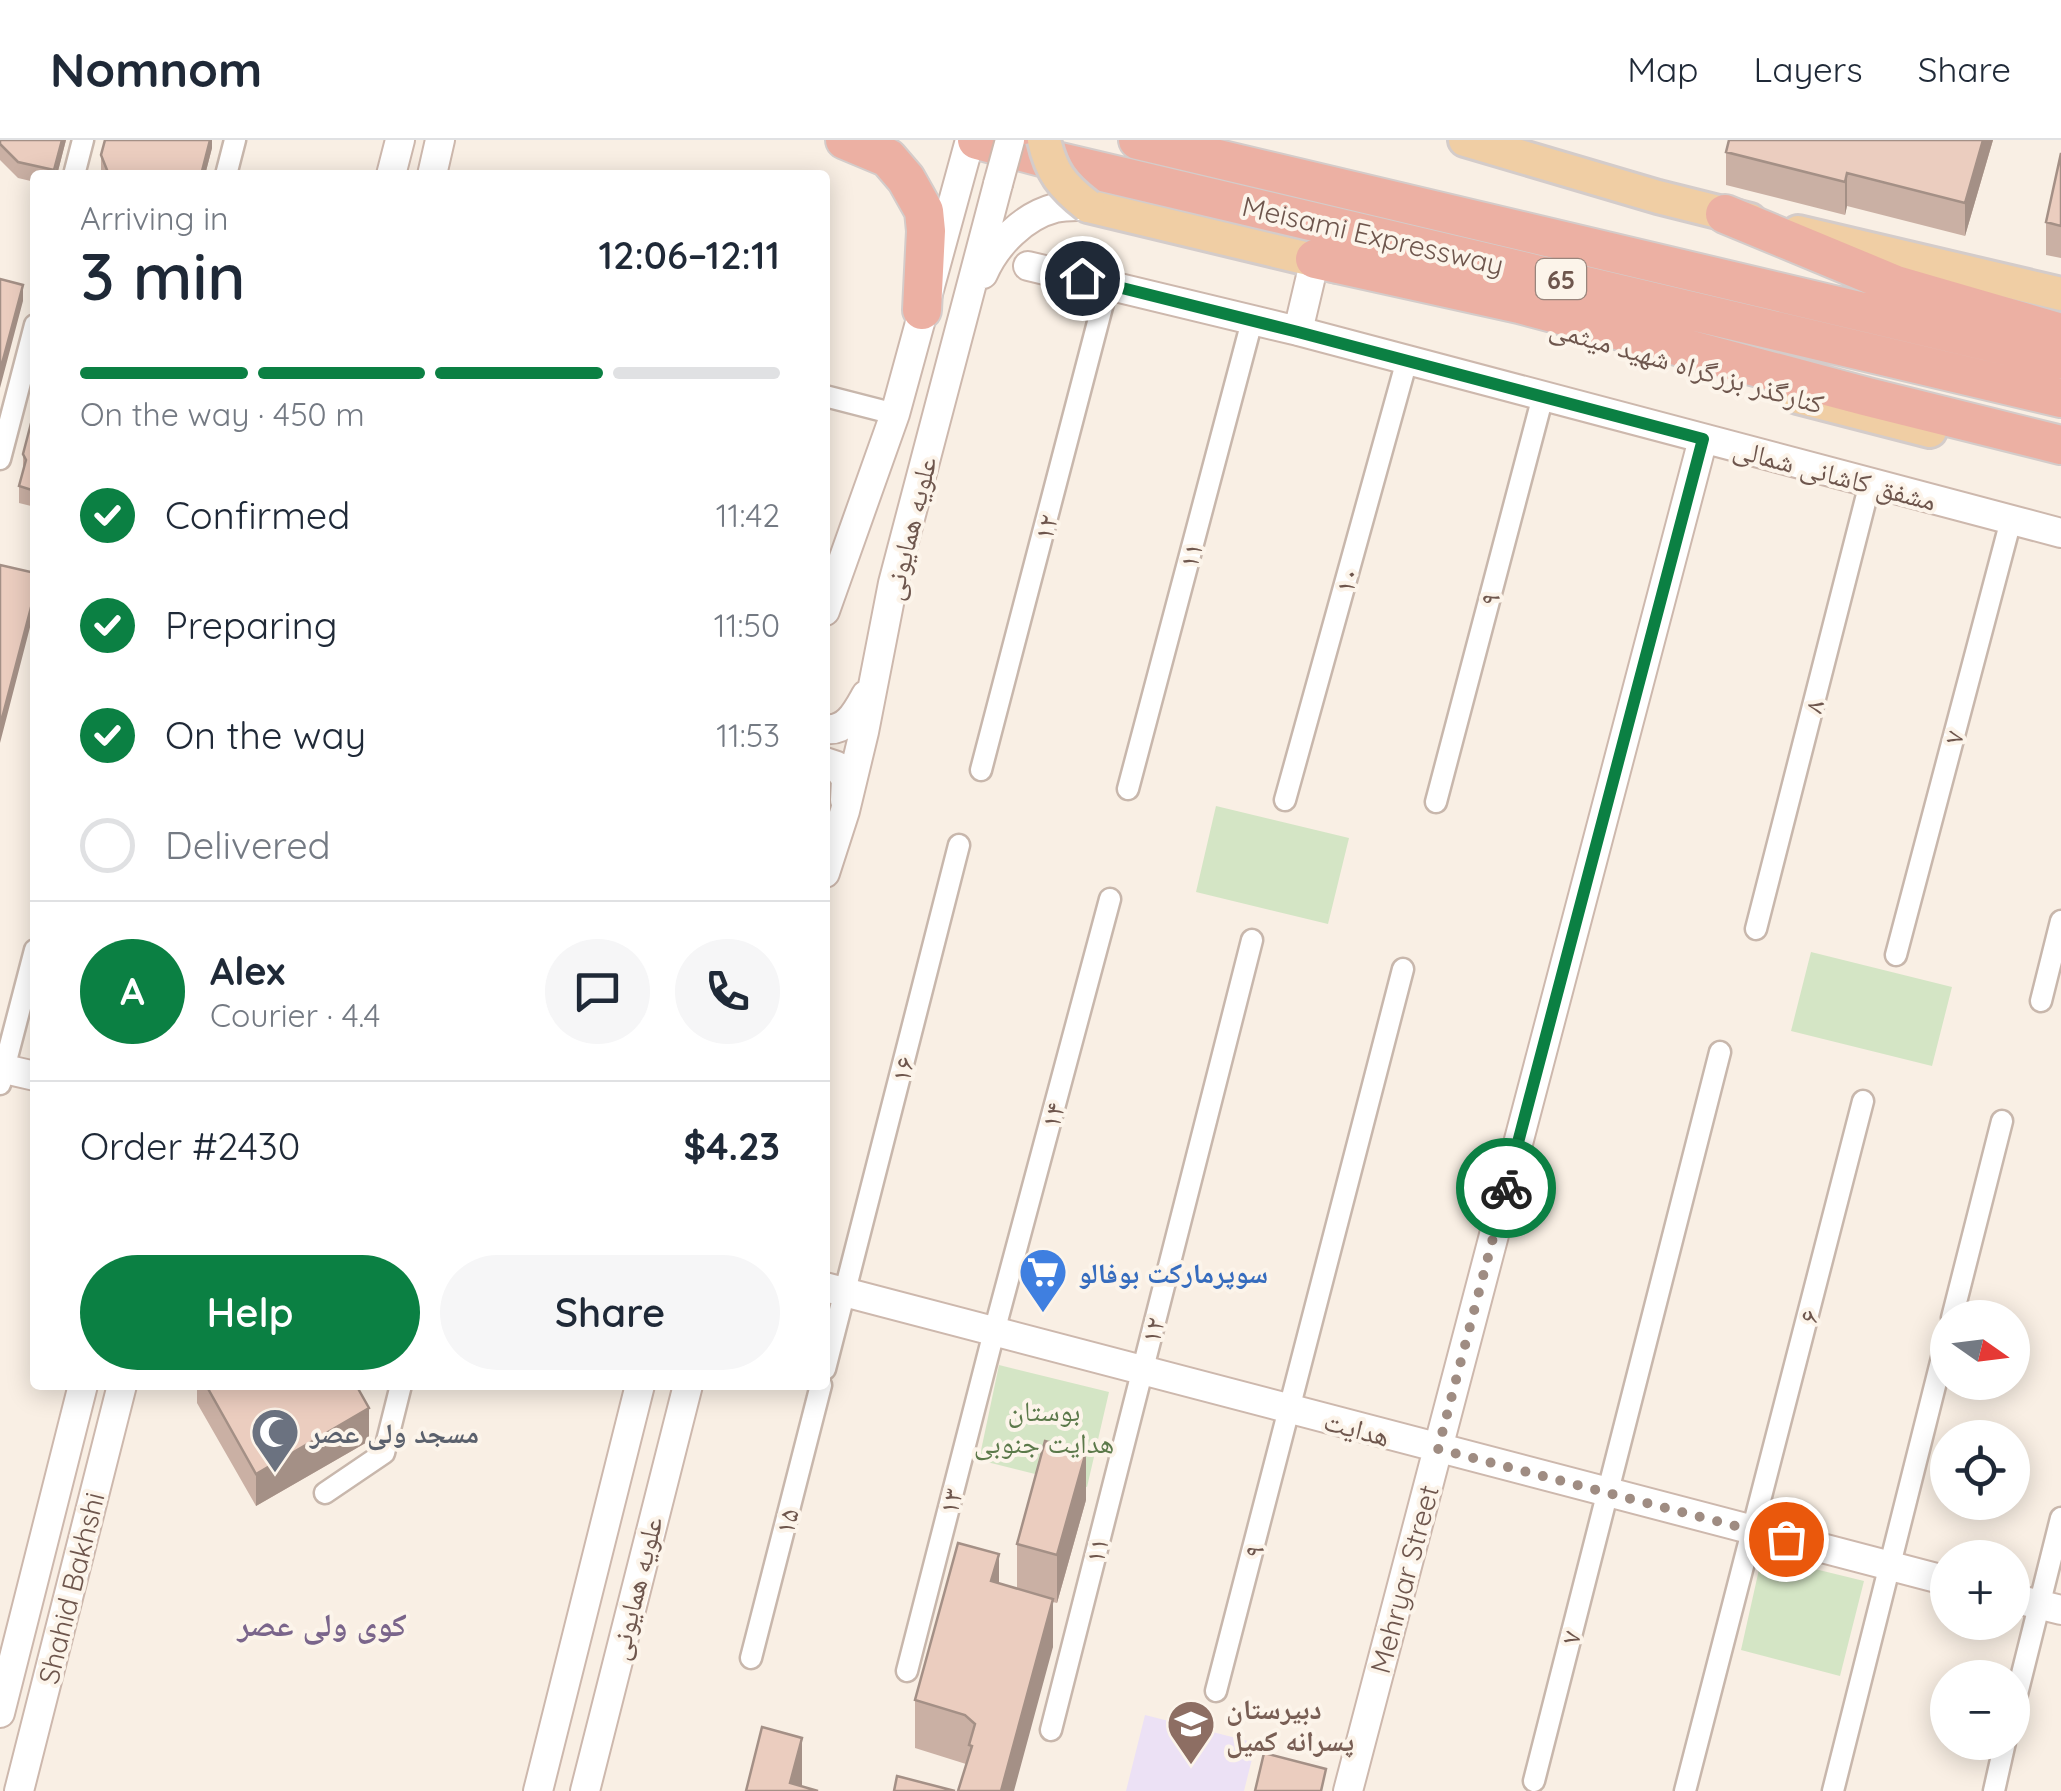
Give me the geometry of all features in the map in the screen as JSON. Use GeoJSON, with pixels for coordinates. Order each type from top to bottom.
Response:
{"type":"FeatureCollection","features":[{"type":"Feature","properties":{"kind":"highway"},"geometry":{"type":"LineString","coordinates":[[845,140],[888,158],[906,179],[924,211],[922,310]]}},
{"type":"Feature","properties":{"kind":"highway","name":"Meisami Expressway"},"geometry":{"type":"LineString","coordinates":[[973,140],[2061,398]]}},
{"type":"Feature","properties":{"kind":"highway","name":"Meisami Expressway"},"geometry":{"type":"LineString","coordinates":[[1138,140],[2061,359]]}},
{"type":"Feature","properties":{"kind":"highway"},"geometry":{"type":"LineString","coordinates":[[1725,214],[1896,284],[2061,333]]}},
{"type":"Feature","properties":{"kind":"highway"},"geometry":{"type":"LineString","coordinates":[[1315,259],[1519,304],[2061,445]]}},
{"type":"Feature","properties":{"kind":"main road"},"geometry":{"type":"LineString","coordinates":[[1044,140],[1052,168],[1067,190],[1088,206]]}},
{"type":"Feature","properties":{"kind":"main road"},"geometry":{"type":"LineString","coordinates":[[1465,140],[1658,198],[2061,294]]}},
{"type":"Feature","properties":{"kind":"main road","name":"کنارگذر بزرگراه شهید میثمی"},"geometry":{"type":"LineString","coordinates":[[1088,206],[1315,259],[1861,415],[2061,462]]}},
{"type":"Feature","properties":{"kind":"street"},"geometry":{"type":"LineString","coordinates":[[75,170],[83,140]]}},
{"type":"Feature","properties":{"kind":"street"},"geometry":{"type":"LineString","coordinates":[[227,170],[235,140]]}},
{"type":"Feature","properties":{"kind":"street"},"geometry":{"type":"LineString","coordinates":[[392,170],[400,140]]}},
{"type":"Feature","properties":{"kind":"street"},"geometry":{"type":"LineString","coordinates":[[433,170],[440,140]]}},
{"type":"Feature","properties":{"kind":"street","name":"علویه همایونی"},"geometry":{"type":"LineString","coordinates":[[830,598],[895,414],[973,140]]}},
{"type":"Feature","properties":{"kind":"street","name":"علویه همایونی"},"geometry":{"type":"LineString","coordinates":[[830,858],[864,732],[893,584],[1010,140]]}},
{"type":"Feature","properties":{"kind":"street"},"geometry":{"type":"LineString","coordinates":[[961,326],[988,263],[1012,233],[1035,215],[1059,206],[1088,206]]}},
{"type":"Feature","properties":{"kind":"street"},"geometry":{"type":"LineString","coordinates":[[1298,332],[1315,259]]}},
{"type":"Feature","properties":{"kind":"street","name":"مشفق کاشانی شمالی"},"geometry":{"type":"LineString","coordinates":[[1028,266],[1407,360],[2061,533]]}},
{"type":"Feature","properties":{"kind":"street","name":"۱۲"},"geometry":{"type":"LineString","coordinates":[[981,770],[1108,284]]}},
{"type":"Feature","properties":{"kind":"street","name":"۱۱"},"geometry":{"type":"LineString","coordinates":[[1128,789],[1252,322]]}},
{"type":"Feature","properties":{"kind":"street"},"geometry":{"type":"LineString","coordinates":[[0,459],[30,344]]}},
{"type":"Feature","properties":{"kind":"street","name":"۱۰"},"geometry":{"type":"LineString","coordinates":[[1285,800],[1407,360]]}},
{"type":"Feature","properties":{"kind":"street","name":"۹"},"geometry":{"type":"LineString","coordinates":[[1436,802],[1542,396]]}},
{"type":"Feature","properties":{"kind":"street"},"geometry":{"type":"LineString","coordinates":[[830,397],[895,414]]}},
{"type":"Feature","properties":{"kind":"street","name":"Mehryar Street"},"geometry":{"type":"LineString","coordinates":[[1348,1791],[1703,439]]}},
{"type":"Feature","properties":{"kind":"street","name":"۸"},"geometry":{"type":"LineString","coordinates":[[1756,929],[1870,483]]}},
{"type":"Feature","properties":{"kind":"street","name":"۷"},"geometry":{"type":"LineString","coordinates":[[1896,955],[2011,520]]}},
{"type":"Feature","properties":{"kind":"street"},"geometry":{"type":"LineString","coordinates":[[830,730],[846,724],[874,682]]}},
{"type":"Feature","properties":{"kind":"street"},"geometry":{"type":"LineString","coordinates":[[830,764],[837,766],[846,779],[845,811]]}},
{"type":"Feature","properties":{"kind":"street","name":"۱۶"},"geometry":{"type":"LineString","coordinates":[[835,1290],[960,845]]}},
{"type":"Feature","properties":{"kind":"street","name":"۱۴"},"geometry":{"type":"LineString","coordinates":[[994,1332],[1110,899]]}},
{"type":"Feature","properties":{"kind":"street"},"geometry":{"type":"LineString","coordinates":[[2041,1002],[2061,922]]}},
{"type":"Feature","properties":{"kind":"street","name":"۱۲"},"geometry":{"type":"LineString","coordinates":[[1141,1371],[1252,940]]}},
{"type":"Feature","properties":{"kind":"street"},"geometry":{"type":"LineString","coordinates":[[30,968],[1,1074],[30,1076]]}},
{"type":"Feature","properties":{"kind":"street"},"geometry":{"type":"LineString","coordinates":[[1289,1410],[1403,969]]}},
{"type":"Feature","properties":{"kind":"street"},"geometry":{"type":"LineString","coordinates":[[1607,1493],[1720,1052]]}},
{"type":"Feature","properties":{"kind":"street","name":"۶"},"geometry":{"type":"LineString","coordinates":[[1684,1791],[1863,1101]]}},
{"type":"Feature","properties":{"kind":"street"},"geometry":{"type":"LineString","coordinates":[[1957,1300],[2002,1121]]}},
{"type":"Feature","properties":{"kind":"street"},"geometry":{"type":"LineString","coordinates":[[830,1330],[835,1290]]}},
{"type":"Feature","properties":{"kind":"street","name":"هدایت"},"geometry":{"type":"LineString","coordinates":[[835,1290],[1930,1576]]}},
{"type":"Feature","properties":{"kind":"street","name":"۱۳"},"geometry":{"type":"LineString","coordinates":[[907,1671],[994,1332]]}},
{"type":"Feature","properties":{"kind":"street","name":"۱۱"},"geometry":{"type":"LineString","coordinates":[[1052,1730],[1141,1371]]}},
{"type":"Feature","properties":{"kind":"street","name":"Shahid Bakhshi"},"geometry":{"type":"LineString","coordinates":[[0,1713],[83,1390]]}},
{"type":"Feature","properties":{"kind":"street","name":"Shahid Bakhshi"},"geometry":{"type":"LineString","coordinates":[[20,1791],[121,1390]]}},
{"type":"Feature","properties":{"kind":"street"},"geometry":{"type":"LineString","coordinates":[[325,1494],[384,1453],[400,1390]]}},
{"type":"Feature","properties":{"kind":"street","name":"علویه همایونی"},"geometry":{"type":"LineString","coordinates":[[538,1791],[639,1390]]}},
{"type":"Feature","properties":{"kind":"street","name":"علویه همایونی"},"geometry":{"type":"LineString","coordinates":[[584,1791],[687,1390]]}},
{"type":"Feature","properties":{"kind":"street","name":"۱۵"},"geometry":{"type":"LineString","coordinates":[[751,1658],[820,1390]]}},
{"type":"Feature","properties":{"kind":"street"},"geometry":{"type":"LineString","coordinates":[[1833,1791],[1931,1400]]}},
{"type":"Feature","properties":{"kind":"street","name":"۹"},"geometry":{"type":"LineString","coordinates":[[1216,1692],[1289,1410]]}},
{"type":"Feature","properties":{"kind":"street","name":"۷"},"geometry":{"type":"LineString","coordinates":[[1534,1781],[1607,1493]]}},
{"type":"Feature","properties":{"kind":"street"},"geometry":{"type":"LineString","coordinates":[[2025,1660],[2061,1518]]}},
{"type":"Feature","properties":{"kind":"street"},"geometry":{"type":"LineString","coordinates":[[35,1576],[71,1587]]}},
{"type":"Feature","properties":{"kind":"street"},"geometry":{"type":"LineString","coordinates":[[1994,1791],[2002,1760]]}},
{"type":"Feature","properties":{"kind":"shaded area","name":"دبیرستان پسرانه کمیل"},"geometry":{"type":"Polygon","coordinates":[[[1145,1715],[1256,1743],[1244,1791],[1126,1791],[1145,1715]]]}},
{"type":"Feature","properties":{"kind":"green space"},"geometry":{"type":"Polygon","coordinates":[[[1216,806],[1349,838],[1328,924],[1196,892],[1216,806]]]}},
{"type":"Feature","properties":{"kind":"green space"},"geometry":{"type":"Polygon","coordinates":[[[1811,952],[1952,987],[1932,1066],[1791,1031],[1811,952]]]}},
{"type":"Feature","properties":{"kind":"green space","name":"بوستان هدایت جنوبی"},"geometry":{"type":"Polygon","coordinates":[[[999,1365],[1109,1392],[1087,1487],[979,1460],[999,1365]]]}},
{"type":"Feature","properties":{"kind":"green space"},"geometry":{"type":"Polygon","coordinates":[[[1762,1556],[1864,1581],[1840,1676],[1741,1650],[1762,1556]]]}},
{"type":"Feature","properties":{"kind":"building"},"geometry":{"type":"Polygon","coordinates":[[[0,140],[62,140],[54,170],[18,162],[0,140]]]}},
{"type":"Feature","properties":{"kind":"building"},"geometry":{"type":"Polygon","coordinates":[[[105,140],[210,140],[202,170],[107,170],[101,155],[105,140]]]}},
{"type":"Feature","properties":{"kind":"building"},"geometry":{"type":"Polygon","coordinates":[[[1729,140],[1983,140],[1965,203],[1847,173],[1845,182],[1726,152],[1729,140]]]}},
{"type":"Feature","properties":{"kind":"building"},"geometry":{"type":"Polygon","coordinates":[[[2061,153],[2061,226],[2046,222],[2061,153]]]}},
{"type":"Feature","properties":{"kind":"building"},"geometry":{"type":"Polygon","coordinates":[[[0,279],[23,285],[0,371],[0,279]]]}},
{"type":"Feature","properties":{"kind":"building"},"geometry":{"type":"Polygon","coordinates":[[[30,427],[30,489],[19,486],[26,460],[23,454],[30,427]]]}},
{"type":"Feature","properties":{"kind":"building"},"geometry":{"type":"Polygon","coordinates":[[[0,565],[30,572],[30,611],[0,726],[0,565]]]}},
{"type":"Feature","properties":{"kind":"building"},"geometry":{"type":"Polygon","coordinates":[[[209,1390],[359,1390],[369,1408],[256,1474],[209,1390]]]}},
{"type":"Feature","properties":{"kind":"building"},"geometry":{"type":"Polygon","coordinates":[[[1045,1441],[1086,1452],[1057,1555],[1017,1544],[1045,1441]]]}},
{"type":"Feature","properties":{"kind":"building"},"geometry":{"type":"Polygon","coordinates":[[[958,1543],[999,1554],[991,1581],[1053,1599],[1001,1791],[958,1791],[975,1724],[965,1715],[915,1700],[958,1543]]]}},
{"type":"Feature","properties":{"kind":"building"},"geometry":{"type":"Polygon","coordinates":[[[762,1727],[802,1738],[790,1783],[818,1791],[746,1791],[762,1727]]]}},
{"type":"Feature","properties":{"kind":"building"},"geometry":{"type":"Polygon","coordinates":[[[1264,1753],[1326,1769],[1321,1791],[1255,1791],[1264,1753]]]}},
{"type":"Feature","properties":{"kind":"building"},"geometry":{"type":"Polygon","coordinates":[[[897,1776],[955,1791],[894,1791],[897,1776]]]}},
{"type":"Feature","properties":{"kind":"way so far"},"geometry":{"type":"LineString","coordinates":[[1506,1188],[1438,1449],[1786,1539]]}},
{"type":"Feature","properties":{"kind":"place","name":"سوپرمارکت بوفالو"},"geometry":{"type":"Point","coordinates":[1043,1314]}},
{"type":"Feature","properties":{"kind":"place","name":"مسجد ولی عصر"},"geometry":{"type":"Point","coordinates":[275,1474]}},
{"type":"Feature","properties":{"kind":"place","name":"دبیرستان پسرانه کمیل"},"geometry":{"type":"Point","coordinates":[1191,1766]}},
{"type":"Feature","properties":{"kind":"district","name":"کوی ولی عصر"},"geometry":{"type":"Point","coordinates":[322,1624]}},
{"type":"Feature","properties":{"kind":"route"},"geometry":{"type":"LineString","coordinates":[[1082,278],[1703,439],[1506,1188]]}}]}
